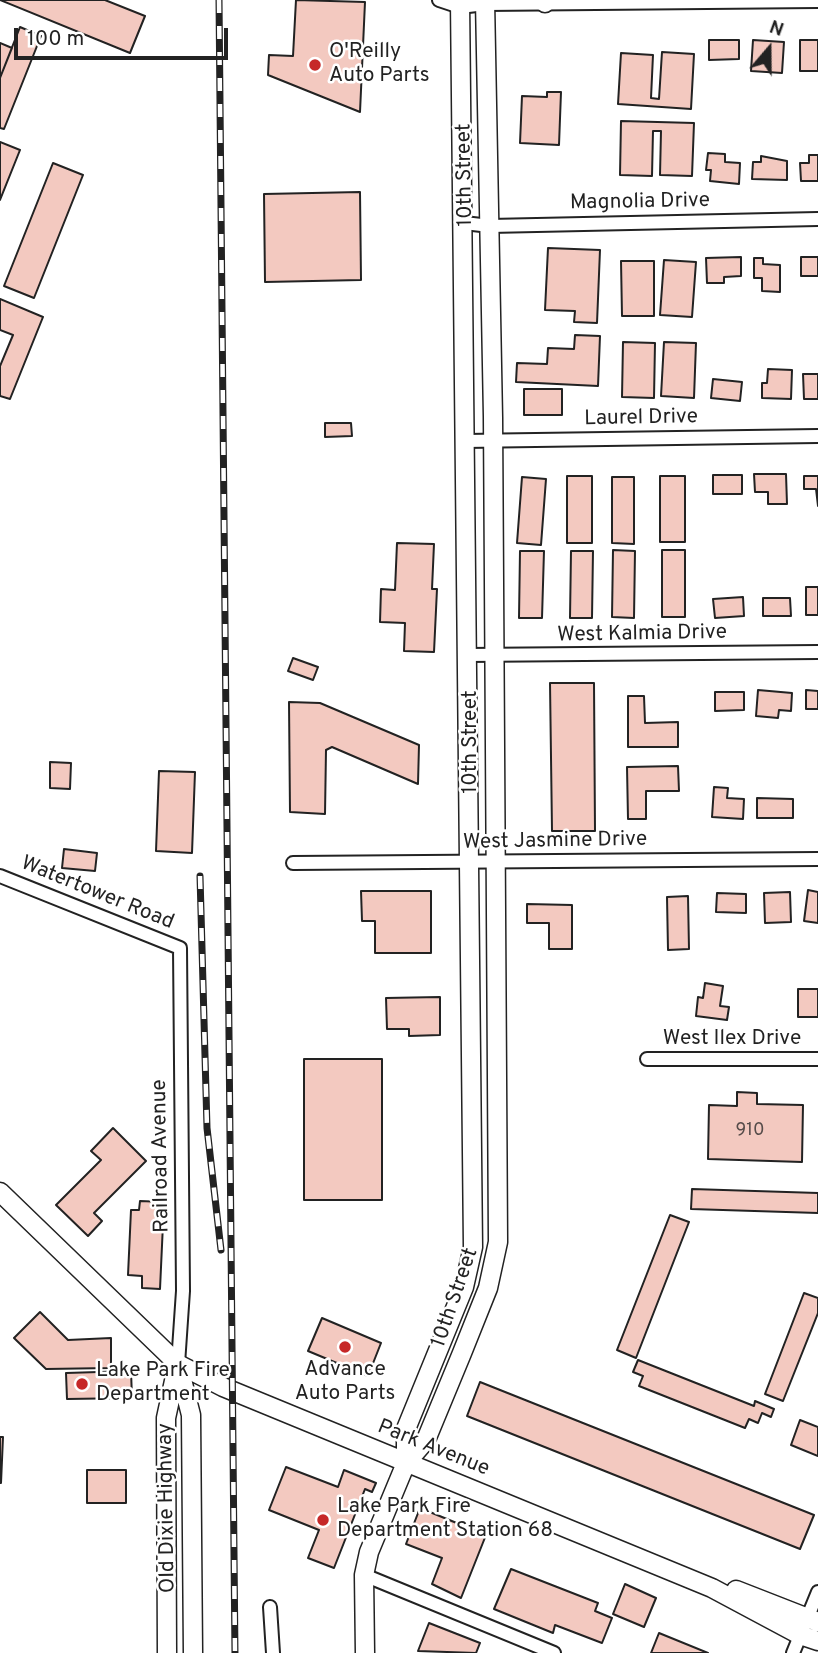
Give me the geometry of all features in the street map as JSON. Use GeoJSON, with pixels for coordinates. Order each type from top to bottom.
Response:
{"type":"FeatureCollection","features":[{"type":"Feature","properties":{"kind":"main road","name":"10th Street"},"geometry":{"type":"LineString","coordinates":[[405,1463],[426,1440],[488,1288],[496,1252],[495,656],[486,1]]}},
{"type":"Feature","properties":{"kind":"main road"},"geometry":{"type":"LineString","coordinates":[[460,39],[486,1]]}},
{"type":"Feature","properties":{"kind":"main road","name":"10th Street"},"geometry":{"type":"LineString","coordinates":[[365,1653],[365,1575],[369,1552],[405,1463],[406,1429],[464,1287],[473,1247],[460,3]]}},
{"type":"Feature","properties":{"kind":"main road"},"geometry":{"type":"LineString","coordinates":[[0,1192],[178,1364]]}},
{"type":"Feature","properties":{"kind":"main road","name":"Park Avenue"},"geometry":{"type":"LineString","coordinates":[[178,1364],[223,1387],[712,1588],[800,1635],[818,1641]]}},
{"type":"Feature","properties":{"kind":"main road","name":"Old Dixie Highway"},"geometry":{"type":"LineString","coordinates":[[167,1653],[166,1418],[178,1364]]}},
{"type":"Feature","properties":{"kind":"main road","name":"Old Dixie Highway"},"geometry":{"type":"LineString","coordinates":[[178,1364],[191,1415],[193,1653]]}},
{"type":"Feature","properties":{"kind":"main road","name":"Park Avenue"},"geometry":{"type":"LineString","coordinates":[[712,1588],[729,1587],[813,1620]]}},
{"type":"Feature","properties":{"kind":"street"},"geometry":{"type":"LineString","coordinates":[[439,0],[460,3],[818,1]]}},
{"type":"Feature","properties":{"kind":"street","name":"Magnolia Drive"},"geometry":{"type":"LineString","coordinates":[[464,223],[490,226],[818,219]]}},
{"type":"Feature","properties":{"kind":"street","name":"Laurel Drive"},"geometry":{"type":"LineString","coordinates":[[465,440],[818,436]]}},
{"type":"Feature","properties":{"kind":"street","name":"West Kalmia Drive"},"geometry":{"type":"LineString","coordinates":[[467,655],[818,652]]}},
{"type":"Feature","properties":{"kind":"street","name":"West Jasmine Drive"},"geometry":{"type":"LineString","coordinates":[[293,863],[818,859]]}},
{"type":"Feature","properties":{"kind":"street","name":"Watertower Road"},"geometry":{"type":"LineString","coordinates":[[0,876],[180,948]]}},
{"type":"Feature","properties":{"kind":"street","name":"Railroad Avenue"},"geometry":{"type":"LineString","coordinates":[[178,1364],[183,1291],[180,948]]}},
{"type":"Feature","properties":{"kind":"street","name":"West Ilex Drive"},"geometry":{"type":"LineString","coordinates":[[647,1059],[818,1059]]}},
{"type":"Feature","properties":{"kind":"street"},"geometry":{"type":"LineString","coordinates":[[365,1575],[554,1653]]}},
{"type":"Feature","properties":{"kind":"street"},"geometry":{"type":"LineString","coordinates":[[793,1653],[800,1635],[813,1620],[818,1592]]}},
{"type":"Feature","properties":{"kind":"street"},"geometry":{"type":"LineString","coordinates":[[270,1607],[273,1653]]}},
{"type":"Feature","properties":{"kind":"building"},"geometry":{"type":"Polygon","coordinates":[[[0,0],[105,0],[145,16],[130,53],[0,0]]]}},
{"type":"Feature","properties":{"kind":"building","name":"O'Reilly Auto Parts"},"geometry":{"type":"Polygon","coordinates":[[[296,0],[365,2],[360,112],[268,75],[269,55],[293,56],[296,0]]]}},
{"type":"Feature","properties":{"kind":"building"},"geometry":{"type":"Polygon","coordinates":[[[20,27],[41,36],[4,129],[0,128],[0,78],[20,27]]]}},
{"type":"Feature","properties":{"kind":"building"},"geometry":{"type":"Polygon","coordinates":[[[709,40],[739,40],[739,59],[709,60],[709,40]]]}},
{"type":"Feature","properties":{"kind":"building"},"geometry":{"type":"Polygon","coordinates":[[[753,40],[784,42],[782,73],[751,71],[753,40]]]}},
{"type":"Feature","properties":{"kind":"building"},"geometry":{"type":"Polygon","coordinates":[[[800,40],[818,40],[818,71],[800,71],[800,40]]]}},
{"type":"Feature","properties":{"kind":"building"},"geometry":{"type":"Polygon","coordinates":[[[0,43],[12,48],[0,78],[0,43]]]}},
{"type":"Feature","properties":{"kind":"building"},"geometry":{"type":"Polygon","coordinates":[[[662,52],[694,54],[691,109],[618,104],[621,53],[653,55],[651,98],[659,99],[662,52]]]}},
{"type":"Feature","properties":{"kind":"building"},"geometry":{"type":"Polygon","coordinates":[[[547,92],[561,92],[559,145],[520,143],[522,96],[547,97],[547,92]]]}},
{"type":"Feature","properties":{"kind":"building"},"geometry":{"type":"Polygon","coordinates":[[[621,121],[694,123],[692,176],[660,175],[661,131],[653,131],[652,176],[620,175],[621,121]]]}},
{"type":"Feature","properties":{"kind":"building"},"geometry":{"type":"Polygon","coordinates":[[[0,142],[20,150],[0,200],[0,142]]]}},
{"type":"Feature","properties":{"kind":"building"},"geometry":{"type":"Polygon","coordinates":[[[708,153],[725,154],[725,162],[740,163],[739,184],[710,181],[711,170],[706,170],[708,153]]]}},
{"type":"Feature","properties":{"kind":"building"},"geometry":{"type":"Polygon","coordinates":[[[809,155],[818,155],[818,181],[801,181],[800,163],[809,163],[809,155]]]}},
{"type":"Feature","properties":{"kind":"building"},"geometry":{"type":"Polygon","coordinates":[[[761,156],[787,161],[787,180],[752,179],[753,162],[761,162],[761,156]]]}},
{"type":"Feature","properties":{"kind":"building"},"geometry":{"type":"Polygon","coordinates":[[[53,163],[83,175],[34,298],[4,286],[53,163]]]}},
{"type":"Feature","properties":{"kind":"building"},"geometry":{"type":"Polygon","coordinates":[[[360,192],[361,280],[265,282],[264,194],[360,192]]]}},
{"type":"Feature","properties":{"kind":"building"},"geometry":{"type":"Polygon","coordinates":[[[548,248],[600,250],[597,323],[574,322],[575,311],[545,310],[548,248]]]}},
{"type":"Feature","properties":{"kind":"building"},"geometry":{"type":"Polygon","coordinates":[[[741,257],[741,276],[724,277],[724,283],[707,283],[706,258],[741,257]]]}},
{"type":"Feature","properties":{"kind":"building"},"geometry":{"type":"Polygon","coordinates":[[[801,257],[818,257],[818,276],[801,276],[801,257]]]}},
{"type":"Feature","properties":{"kind":"building"},"geometry":{"type":"Polygon","coordinates":[[[754,258],[763,258],[763,264],[780,265],[780,292],[762,291],[762,278],[754,278],[754,258]]]}},
{"type":"Feature","properties":{"kind":"building"},"geometry":{"type":"Polygon","coordinates":[[[664,260],[696,262],[692,317],[660,315],[664,260]]]}},
{"type":"Feature","properties":{"kind":"building"},"geometry":{"type":"Polygon","coordinates":[[[621,261],[654,261],[654,316],[622,316],[621,261]]]}},
{"type":"Feature","properties":{"kind":"building"},"geometry":{"type":"Polygon","coordinates":[[[0,299],[43,317],[10,399],[0,396],[0,366],[13,335],[0,330],[0,299]]]}},
{"type":"Feature","properties":{"kind":"building"},"geometry":{"type":"Polygon","coordinates":[[[575,335],[600,336],[598,386],[516,382],[517,363],[547,364],[548,348],[574,349],[575,335]]]}},
{"type":"Feature","properties":{"kind":"building"},"geometry":{"type":"Polygon","coordinates":[[[623,342],[655,343],[654,398],[622,397],[623,342]]]}},
{"type":"Feature","properties":{"kind":"building"},"geometry":{"type":"Polygon","coordinates":[[[664,342],[696,343],[694,398],[661,396],[664,342]]]}},
{"type":"Feature","properties":{"kind":"building"},"geometry":{"type":"Polygon","coordinates":[[[768,369],[792,370],[791,399],[762,398],[762,383],[767,383],[768,369]]]}},
{"type":"Feature","properties":{"kind":"building"},"geometry":{"type":"Polygon","coordinates":[[[803,374],[818,374],[818,399],[804,399],[803,374]]]}},
{"type":"Feature","properties":{"kind":"building"},"geometry":{"type":"Polygon","coordinates":[[[713,379],[742,382],[740,401],[711,398],[713,379]]]}},
{"type":"Feature","properties":{"kind":"building"},"geometry":{"type":"Polygon","coordinates":[[[524,389],[562,389],[562,415],[524,415],[524,389]]]}},
{"type":"Feature","properties":{"kind":"building"},"geometry":{"type":"Polygon","coordinates":[[[325,423],[351,423],[352,436],[325,437],[325,423]]]}},
{"type":"Feature","properties":{"kind":"building"},"geometry":{"type":"Polygon","coordinates":[[[754,474],[786,474],[787,504],[768,504],[768,492],[755,492],[754,474]]]}},
{"type":"Feature","properties":{"kind":"building"},"geometry":{"type":"Polygon","coordinates":[[[713,475],[742,475],[742,494],[713,494],[713,475]]]}},
{"type":"Feature","properties":{"kind":"building"},"geometry":{"type":"Polygon","coordinates":[[[567,476],[592,476],[592,543],[567,543],[567,476]]]}},
{"type":"Feature","properties":{"kind":"building"},"geometry":{"type":"Polygon","coordinates":[[[660,476],[685,476],[685,542],[660,542],[660,476]]]}},
{"type":"Feature","properties":{"kind":"building"},"geometry":{"type":"Polygon","coordinates":[[[804,476],[818,476],[818,506],[816,489],[804,489],[804,476]]]}},
{"type":"Feature","properties":{"kind":"building"},"geometry":{"type":"Polygon","coordinates":[[[522,477],[546,479],[541,545],[517,543],[522,477]]]}},
{"type":"Feature","properties":{"kind":"building"},"geometry":{"type":"Polygon","coordinates":[[[612,477],[634,477],[634,544],[612,543],[612,477]]]}},
{"type":"Feature","properties":{"kind":"building"},"geometry":{"type":"Polygon","coordinates":[[[397,543],[434,544],[432,589],[437,589],[434,652],[404,651],[405,623],[380,622],[381,589],[395,590],[397,543]]]}},
{"type":"Feature","properties":{"kind":"building"},"geometry":{"type":"Polygon","coordinates":[[[613,550],[635,551],[634,618],[612,617],[613,550]]]}},
{"type":"Feature","properties":{"kind":"building"},"geometry":{"type":"Polygon","coordinates":[[[662,550],[685,550],[685,617],[662,617],[662,550]]]}},
{"type":"Feature","properties":{"kind":"building"},"geometry":{"type":"Polygon","coordinates":[[[520,551],[544,551],[542,618],[519,618],[520,551]]]}},
{"type":"Feature","properties":{"kind":"building"},"geometry":{"type":"Polygon","coordinates":[[[571,551],[593,551],[592,618],[570,618],[571,551]]]}},
{"type":"Feature","properties":{"kind":"building"},"geometry":{"type":"Polygon","coordinates":[[[806,587],[818,587],[818,615],[806,615],[806,587]]]}},
{"type":"Feature","properties":{"kind":"building"},"geometry":{"type":"Polygon","coordinates":[[[743,597],[744,616],[715,618],[713,599],[743,597]]]}},
{"type":"Feature","properties":{"kind":"building"},"geometry":{"type":"Polygon","coordinates":[[[763,598],[790,598],[791,616],[763,616],[763,598]]]}},
{"type":"Feature","properties":{"kind":"building"},"geometry":{"type":"Polygon","coordinates":[[[293,658],[318,667],[313,680],[288,671],[293,658]]]}},
{"type":"Feature","properties":{"kind":"building"},"geometry":{"type":"Polygon","coordinates":[[[550,683],[594,683],[595,831],[552,831],[550,683]]]}},
{"type":"Feature","properties":{"kind":"building"},"geometry":{"type":"Polygon","coordinates":[[[758,690],[792,693],[791,711],[779,710],[778,718],[756,716],[758,690]]]}},
{"type":"Feature","properties":{"kind":"building"},"geometry":{"type":"Polygon","coordinates":[[[806,690],[818,691],[818,709],[806,709],[806,690]]]}},
{"type":"Feature","properties":{"kind":"building"},"geometry":{"type":"Polygon","coordinates":[[[715,692],[744,692],[744,710],[715,711],[715,692]]]}},
{"type":"Feature","properties":{"kind":"building"},"geometry":{"type":"Polygon","coordinates":[[[628,696],[644,696],[645,723],[678,722],[678,747],[628,747],[628,696]]]}},
{"type":"Feature","properties":{"kind":"building"},"geometry":{"type":"Polygon","coordinates":[[[289,702],[320,703],[419,745],[418,784],[332,747],[326,750],[325,814],[290,812],[289,702]]]}},
{"type":"Feature","properties":{"kind":"building"},"geometry":{"type":"Polygon","coordinates":[[[50,762],[71,763],[70,789],[50,788],[50,762]]]}},
{"type":"Feature","properties":{"kind":"building"},"geometry":{"type":"Polygon","coordinates":[[[678,766],[679,791],[646,791],[646,819],[628,819],[627,767],[678,766]]]}},
{"type":"Feature","properties":{"kind":"building"},"geometry":{"type":"Polygon","coordinates":[[[159,771],[195,772],[192,853],[156,851],[159,771]]]}},
{"type":"Feature","properties":{"kind":"building"},"geometry":{"type":"Polygon","coordinates":[[[714,787],[728,788],[727,798],[744,799],[743,819],[712,817],[714,787]]]}},
{"type":"Feature","properties":{"kind":"building"},"geometry":{"type":"Polygon","coordinates":[[[757,798],[793,799],[793,818],[757,818],[757,798]]]}},
{"type":"Feature","properties":{"kind":"building"},"geometry":{"type":"Polygon","coordinates":[[[64,849],[97,853],[95,871],[62,868],[64,849]]]}},
{"type":"Feature","properties":{"kind":"building"},"geometry":{"type":"Polygon","coordinates":[[[808,890],[818,892],[818,923],[804,921],[808,890]]]}},
{"type":"Feature","properties":{"kind":"building"},"geometry":{"type":"Polygon","coordinates":[[[361,891],[431,891],[431,953],[375,953],[375,921],[362,921],[361,891]]]}},
{"type":"Feature","properties":{"kind":"building"},"geometry":{"type":"Polygon","coordinates":[[[790,892],[791,922],[765,923],[764,893],[790,892]]]}},
{"type":"Feature","properties":{"kind":"building"},"geometry":{"type":"Polygon","coordinates":[[[717,893],[746,894],[746,913],[716,912],[717,893]]]}},
{"type":"Feature","properties":{"kind":"building"},"geometry":{"type":"Polygon","coordinates":[[[688,896],[689,949],[668,950],[667,897],[688,896]]]}},
{"type":"Feature","properties":{"kind":"building"},"geometry":{"type":"Polygon","coordinates":[[[527,904],[572,905],[572,949],[549,949],[549,923],[527,923],[527,904]]]}},
{"type":"Feature","properties":{"kind":"building"},"geometry":{"type":"Polygon","coordinates":[[[705,983],[723,986],[720,1006],[729,1007],[727,1020],[696,1016],[698,997],[703,998],[705,983]]]}},
{"type":"Feature","properties":{"kind":"building"},"geometry":{"type":"Polygon","coordinates":[[[798,989],[818,989],[818,1017],[798,1017],[798,989]]]}},
{"type":"Feature","properties":{"kind":"building"},"geometry":{"type":"Polygon","coordinates":[[[440,997],[440,1035],[409,1036],[409,1029],[387,1029],[386,998],[440,997]]]}},
{"type":"Feature","properties":{"kind":"building"},"geometry":{"type":"Polygon","coordinates":[[[304,1059],[382,1059],[382,1200],[304,1200],[304,1059]]]}},
{"type":"Feature","properties":{"kind":"building"},"geometry":{"type":"Polygon","coordinates":[[[737,1092],[757,1093],[757,1104],[803,1105],[802,1162],[708,1159],[709,1105],[737,1106],[737,1092]]]}},
{"type":"Feature","properties":{"kind":"building"},"geometry":{"type":"Polygon","coordinates":[[[113,1128],[146,1161],[94,1213],[102,1221],[88,1236],[56,1205],[101,1160],[91,1151],[113,1128]]]}},
{"type":"Feature","properties":{"kind":"building"},"geometry":{"type":"Polygon","coordinates":[[[692,1189],[818,1193],[818,1213],[691,1209],[692,1189]]]}},
{"type":"Feature","properties":{"kind":"building"},"geometry":{"type":"Polygon","coordinates":[[[140,1201],[164,1202],[160,1289],[142,1288],[142,1276],[128,1275],[131,1210],[139,1210],[140,1201]]]}},
{"type":"Feature","properties":{"kind":"building"},"geometry":{"type":"Polygon","coordinates":[[[670,1215],[689,1222],[636,1358],[617,1350],[670,1215]]]}},
{"type":"Feature","properties":{"kind":"building"},"geometry":{"type":"Polygon","coordinates":[[[804,1293],[818,1298],[818,1313],[783,1401],[765,1394],[804,1293]]]}},
{"type":"Feature","properties":{"kind":"building"},"geometry":{"type":"Polygon","coordinates":[[[40,1312],[68,1340],[111,1338],[111,1368],[46,1369],[14,1338],[40,1312]]]}},
{"type":"Feature","properties":{"kind":"building","name":"Advance Auto Parts"},"geometry":{"type":"Polygon","coordinates":[[[322,1318],[381,1343],[368,1376],[308,1351],[322,1318]]]}},
{"type":"Feature","properties":{"kind":"building"},"geometry":{"type":"Polygon","coordinates":[[[638,1360],[754,1406],[755,1401],[774,1409],[771,1417],[762,1413],[758,1423],[749,1419],[745,1428],[639,1386],[643,1376],[633,1372],[638,1360]]]}},
{"type":"Feature","properties":{"kind":"building"},"geometry":{"type":"Polygon","coordinates":[[[131,1371],[132,1398],[67,1399],[66,1373],[131,1371]]]}},
{"type":"Feature","properties":{"kind":"building"},"geometry":{"type":"Polygon","coordinates":[[[480,1382],[814,1515],[800,1549],[467,1416],[480,1382]]]}},
{"type":"Feature","properties":{"kind":"building"},"geometry":{"type":"Polygon","coordinates":[[[800,1420],[818,1427],[818,1456],[791,1445],[800,1420]]]}},
{"type":"Feature","properties":{"kind":"building"},"geometry":{"type":"Polygon","coordinates":[[[0,1437],[3,1437],[1,1483],[0,1483],[0,1437]]]}},
{"type":"Feature","properties":{"kind":"building","name":"Lake Park Fire Department Station 68"},"geometry":{"type":"Polygon","coordinates":[[[286,1467],[338,1487],[344,1470],[376,1483],[372,1492],[365,1489],[334,1568],[308,1558],[319,1530],[269,1510],[286,1467]]]}},
{"type":"Feature","properties":{"kind":"building"},"geometry":{"type":"Polygon","coordinates":[[[87,1470],[126,1470],[126,1503],[87,1503],[87,1470]]]}},
{"type":"Feature","properties":{"kind":"building"},"geometry":{"type":"Polygon","coordinates":[[[420,1508],[486,1535],[461,1598],[432,1584],[442,1558],[406,1544],[420,1508]]]}},
{"type":"Feature","properties":{"kind":"building"},"geometry":{"type":"Polygon","coordinates":[[[511,1569],[598,1603],[595,1611],[612,1618],[602,1643],[555,1625],[553,1633],[494,1609],[511,1569]]]}},
{"type":"Feature","properties":{"kind":"building"},"geometry":{"type":"Polygon","coordinates":[[[625,1584],[656,1598],[644,1627],[613,1614],[625,1584]]]}},
{"type":"Feature","properties":{"kind":"building"},"geometry":{"type":"Polygon","coordinates":[[[429,1623],[480,1643],[476,1653],[418,1651],[429,1623]]]}},
{"type":"Feature","properties":{"kind":"building"},"geometry":{"type":"Polygon","coordinates":[[[659,1633],[708,1653],[651,1653],[659,1633]]]}},
{"type":"Feature","properties":{"kind":"railway"},"geometry":{"type":"LineString","coordinates":[[219,0],[235,1653]]}},
{"type":"Feature","properties":{"kind":"railway"},"geometry":{"type":"LineString","coordinates":[[200,876],[207,1128],[221,1250]]}},
{"type":"Feature","properties":{"kind":"place","name":"O'Reilly Auto Parts"},"geometry":{"type":"Point","coordinates":[315,65]}},
{"type":"Feature","properties":{"kind":"place","name":"Advance Auto Parts"},"geometry":{"type":"Point","coordinates":[345,1347]}},
{"type":"Feature","properties":{"kind":"place","name":"Lake Park Fire Department"},"geometry":{"type":"Point","coordinates":[82,1384]}},
{"type":"Feature","properties":{"kind":"place","name":"Lake Park Fire Department Station 68"},"geometry":{"type":"Point","coordinates":[323,1520]}}]}
